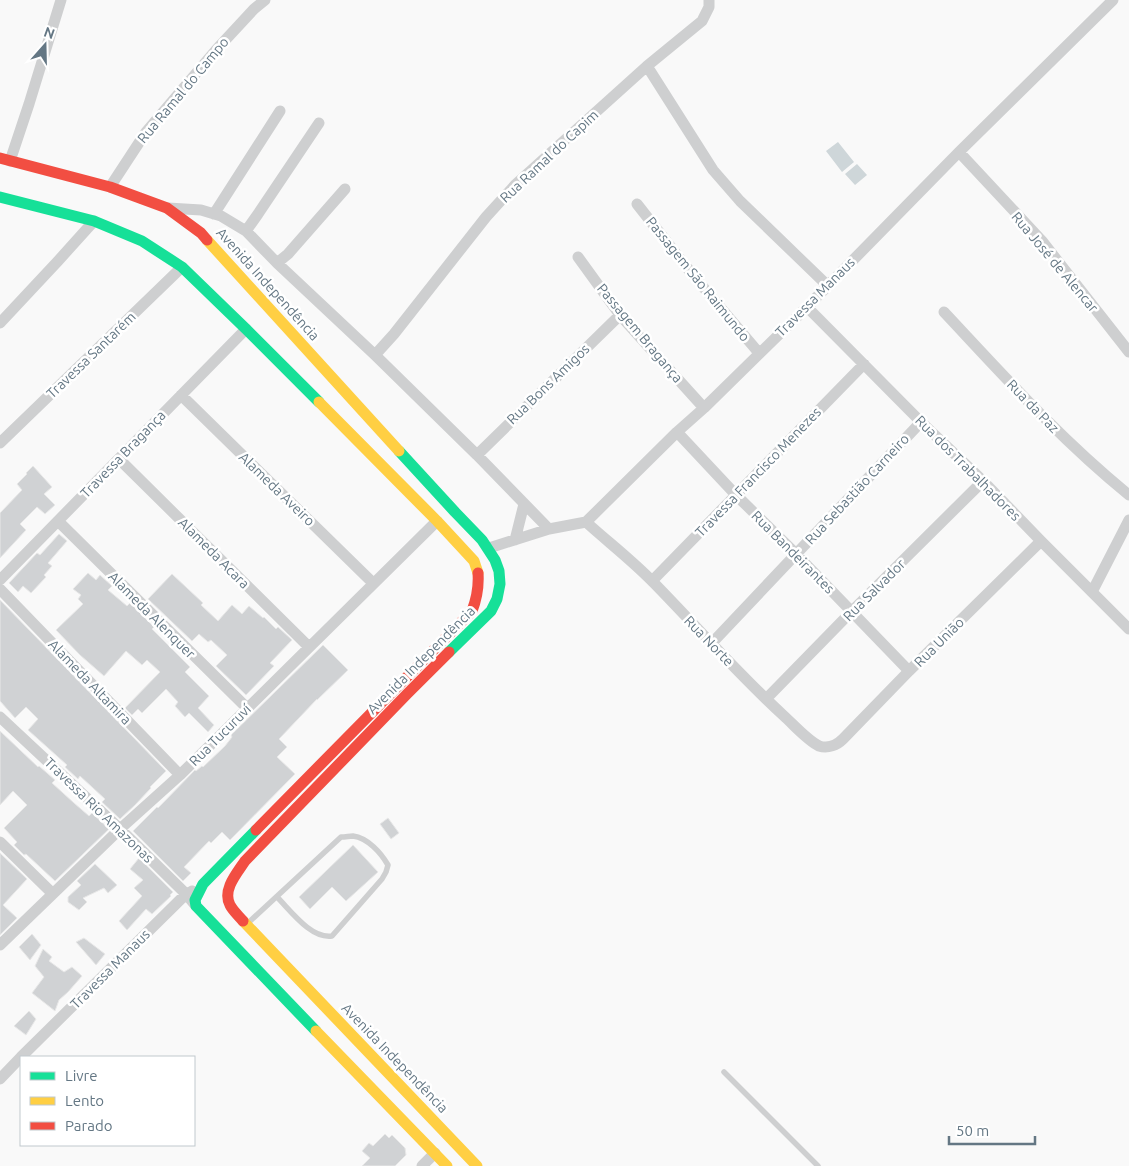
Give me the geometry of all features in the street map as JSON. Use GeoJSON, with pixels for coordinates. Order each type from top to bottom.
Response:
{"type":"FeatureCollection","features":[{"type":"Feature","properties":{"kind":"main road","name":"Avenida Independência"},"geometry":{"type":"LineString","coordinates":[[5,159],[110,187],[167,208],[201,233],[489,548],[499,569],[500,583],[498,596],[491,611],[407,694],[245,861],[229,885],[228,897],[230,905],[247,924],[477,1166]]}},
{"type":"Feature","properties":{"kind":"main road","name":"Avenida Independência"},"geometry":{"type":"LineString","coordinates":[[0,197],[94,221],[142,241],[182,267],[437,521],[474,561],[478,573],[476,600],[472,611],[203,884],[195,900],[196,906]]}},
{"type":"Feature","properties":{"kind":"main road"},"geometry":{"type":"LineString","coordinates":[[196,906],[447,1166]]}},
{"type":"Feature","properties":{"kind":"main road"},"geometry":{"type":"LineString","coordinates":[[435,1154],[450,1155],[466,1166]]}},
{"type":"Feature","properties":{"kind":"street"},"geometry":{"type":"LineString","coordinates":[[5,159],[29,104],[61,0]]}},
{"type":"Feature","properties":{"kind":"street","name":"Rua Ramal do Campo"},"geometry":{"type":"LineString","coordinates":[[110,187],[146,132],[216,50],[254,9],[265,0]]}},
{"type":"Feature","properties":{"kind":"street","name":"Rua Ramal do Capim"},"geometry":{"type":"LineString","coordinates":[[375,355],[394,334],[486,217],[516,184],[647,66],[702,21],[709,7],[709,0]]}},
{"type":"Feature","properties":{"kind":"street","name":"Travessa Manaus"},"geometry":{"type":"LineString","coordinates":[[586,522],[807,307],[959,152],[1113,0]]}},
{"type":"Feature","properties":{"kind":"street"},"geometry":{"type":"LineString","coordinates":[[647,66],[713,170],[740,201],[828,286]]}},
{"type":"Feature","properties":{"kind":"street"},"geometry":{"type":"LineString","coordinates":[[214,214],[280,111]]}},
{"type":"Feature","properties":{"kind":"street"},"geometry":{"type":"LineString","coordinates":[[246,231],[319,123]]}},
{"type":"Feature","properties":{"kind":"street","name":"Rua José de Alencar"},"geometry":{"type":"LineString","coordinates":[[959,152],[1042,241],[1129,352]]}},
{"type":"Feature","properties":{"kind":"street"},"geometry":{"type":"LineString","coordinates":[[277,263],[288,254],[345,189]]}},
{"type":"Feature","properties":{"kind":"street","name":"Passagem São Raimundo"},"geometry":{"type":"LineString","coordinates":[[638,204],[692,274],[759,353]]}},
{"type":"Feature","properties":{"kind":"street"},"geometry":{"type":"LineString","coordinates":[[167,208],[201,210],[222,216],[246,231],[277,263],[375,355],[549,529]]}},
{"type":"Feature","properties":{"kind":"street"},"geometry":{"type":"LineString","coordinates":[[0,323],[94,221]]}},
{"type":"Feature","properties":{"kind":"street","name":"Passagem Bragança"},"geometry":{"type":"LineString","coordinates":[[578,257],[620,315],[704,408]]}},
{"type":"Feature","properties":{"kind":"street","name":"Travessa Santarém"},"geometry":{"type":"LineString","coordinates":[[0,443],[182,267]]}},
{"type":"Feature","properties":{"kind":"street","name":"Rua dos Trabalhadores"},"geometry":{"type":"LineString","coordinates":[[807,307],[1129,629]]}},
{"type":"Feature","properties":{"kind":"street","name":"Rua da Paz"},"geometry":{"type":"LineString","coordinates":[[944,312],[1070,443],[1129,495]]}},
{"type":"Feature","properties":{"kind":"street","name":"Rua Bons Amigos"},"geometry":{"type":"LineString","coordinates":[[476,455],[620,315]]}},
{"type":"Feature","properties":{"kind":"street","name":"Travessa Bragança"},"geometry":{"type":"LineString","coordinates":[[0,580],[246,329]]}},
{"type":"Feature","properties":{"kind":"street","name":"Travessa Francisco Menezes"},"geometry":{"type":"LineString","coordinates":[[652,581],[864,364]]}},
{"type":"Feature","properties":{"kind":"street","name":"Alameda Aveiro"},"geometry":{"type":"LineString","coordinates":[[181,395],[373,583]]}},
{"type":"Feature","properties":{"kind":"street","name":"Rua Sebastião Carneiro"},"geometry":{"type":"LineString","coordinates":[[711,644],[921,422]]}},
{"type":"Feature","properties":{"kind":"street","name":"Rua Bandeirantes"},"geometry":{"type":"LineString","coordinates":[[677,432],[736,496],[796,554],[909,671]]}},
{"type":"Feature","properties":{"kind":"street","name":"Alameda Acara"},"geometry":{"type":"LineString","coordinates":[[118,459],[309,647]]}},
{"type":"Feature","properties":{"kind":"street","name":"Rua Salvador"},"geometry":{"type":"LineString","coordinates":[[766,699],[983,482]]}},
{"type":"Feature","properties":{"kind":"street"},"geometry":{"type":"LineString","coordinates":[[515,540],[524,504]]}},
{"type":"Feature","properties":{"kind":"street"},"geometry":{"type":"LineString","coordinates":[[1092,592],[1129,520]]}},
{"type":"Feature","properties":{"kind":"street","name":"Alameda Alenquer"},"geometry":{"type":"LineString","coordinates":[[58,521],[247,708]]}},
{"type":"Feature","properties":{"kind":"street","name":"Rua Tucuruví"},"geometry":{"type":"LineString","coordinates":[[0,945],[120,829],[180,775],[437,521]]}},
{"type":"Feature","properties":{"kind":"street"},"geometry":{"type":"LineString","coordinates":[[489,548],[549,529],[586,522]]}},
{"type":"Feature","properties":{"kind":"street","name":"Rua Norte"},"geometry":{"type":"LineString","coordinates":[[586,522],[652,581],[711,644],[766,699],[811,740],[820,746],[829,747],[838,743]]}},
{"type":"Feature","properties":{"kind":"street","name":"Rua União"},"geometry":{"type":"LineString","coordinates":[[838,743],[1040,542]]}},
{"type":"Feature","properties":{"kind":"street","name":"Alameda Altamira"},"geometry":{"type":"LineString","coordinates":[[0,589],[180,775]]}},
{"type":"Feature","properties":{"kind":"street","name":"Travessa Rio Amazonas"},"geometry":{"type":"LineString","coordinates":[[0,717],[120,829],[196,906]]}},
{"type":"Feature","properties":{"kind":"street"},"geometry":{"type":"LineString","coordinates":[[0,842],[53,894]]}},
{"type":"Feature","properties":{"kind":"street","name":"Travessa Manaus"},"geometry":{"type":"LineString","coordinates":[[22,1056],[186,894],[203,884]]}},
{"type":"Feature","properties":{"kind":"street","name":"Travessa Manaus"},"geometry":{"type":"LineString","coordinates":[[0,1079],[20,1058]]}},
{"type":"Feature","properties":{"kind":"street"},"geometry":{"type":"LineString","coordinates":[[422,1166],[435,1154]]}},
{"type":"Feature","properties":{"kind":"lane"},"geometry":{"type":"LineString","coordinates":[[247,924],[277,896],[341,837],[353,836],[366,841],[383,856],[388,865],[382,880],[332,936],[318,935],[309,929],[277,896]]}},
{"type":"Feature","properties":{"kind":"lane"},"geometry":{"type":"LineString","coordinates":[[724,1072],[818,1166]]}},
{"type":"Feature","properties":{"kind":"shaded area"},"geometry":{"type":"Polygon","coordinates":[[[838,142],[854,162],[842,172],[826,151],[838,142]]]}},
{"type":"Feature","properties":{"kind":"shaded area"},"geometry":{"type":"Polygon","coordinates":[[[857,164],[867,175],[855,185],[845,174],[857,164]]]}},
{"type":"Feature","properties":{"kind":"building"},"geometry":{"type":"Polygon","coordinates":[[[33,466],[52,487],[44,494],[55,505],[45,514],[37,507],[20,524],[26,530],[0,558],[0,513],[22,490],[17,484],[33,466]]]}},
{"type":"Feature","properties":{"kind":"building"},"geometry":{"type":"Polygon","coordinates":[[[59,534],[67,541],[48,563],[52,566],[44,575],[46,577],[31,593],[23,586],[18,592],[9,583],[37,553],[40,555],[59,534]]]}},
{"type":"Feature","properties":{"kind":"building"},"geometry":{"type":"Polygon","coordinates":[[[88,573],[96,580],[100,575],[112,586],[108,590],[127,606],[130,603],[154,627],[152,629],[190,667],[185,672],[209,696],[198,708],[214,725],[208,732],[189,713],[185,717],[175,706],[178,702],[166,689],[142,713],[138,709],[132,715],[125,708],[160,672],[147,660],[142,665],[126,651],[104,676],[56,630],[83,604],[78,599],[81,595],[73,589],[88,573]]]}},
{"type":"Feature","properties":{"kind":"building"},"geometry":{"type":"Polygon","coordinates":[[[172,574],[203,603],[201,605],[218,621],[232,605],[242,614],[249,606],[276,629],[278,627],[292,640],[270,663],[274,666],[246,695],[216,666],[227,655],[211,640],[208,642],[199,634],[192,641],[148,599],[172,574]]]}},
{"type":"Feature","properties":{"kind":"building"},"geometry":{"type":"Polygon","coordinates":[[[0,600],[166,771],[120,819],[102,802],[105,799],[80,776],[78,779],[65,767],[67,765],[28,730],[38,719],[26,707],[15,718],[0,701],[0,600]]]}},
{"type":"Feature","properties":{"kind":"building"},"geometry":{"type":"Polygon","coordinates":[[[323,645],[348,670],[279,739],[287,747],[277,757],[295,774],[230,840],[222,832],[211,843],[209,841],[184,867],[191,873],[183,881],[133,831],[195,770],[203,767],[225,746],[232,737],[231,735],[323,645]]]}},
{"type":"Feature","properties":{"kind":"building"},"geometry":{"type":"Polygon","coordinates":[[[0,731],[38,767],[55,780],[52,783],[74,803],[89,816],[92,813],[109,829],[55,881],[14,845],[17,842],[4,828],[27,805],[13,791],[0,805],[0,731]]]}},
{"type":"Feature","properties":{"kind":"building"},"geometry":{"type":"Polygon","coordinates":[[[388,818],[399,833],[391,839],[380,824],[388,818]]]}},
{"type":"Feature","properties":{"kind":"building"},"geometry":{"type":"Polygon","coordinates":[[[353,845],[378,872],[346,901],[332,887],[310,909],[299,897],[353,845]]]}},
{"type":"Feature","properties":{"kind":"building"},"geometry":{"type":"Polygon","coordinates":[[[0,853],[27,879],[3,905],[17,918],[0,935],[0,853]]]}},
{"type":"Feature","properties":{"kind":"building"},"geometry":{"type":"Polygon","coordinates":[[[139,858],[173,892],[152,914],[146,909],[127,930],[119,921],[142,896],[134,888],[143,880],[130,869],[139,858]]]}},
{"type":"Feature","properties":{"kind":"building"},"geometry":{"type":"Polygon","coordinates":[[[95,864],[117,885],[108,893],[104,888],[83,898],[87,902],[79,910],[68,902],[68,897],[81,885],[77,881],[95,864]]]}},
{"type":"Feature","properties":{"kind":"building"},"geometry":{"type":"Polygon","coordinates":[[[32,934],[41,945],[30,960],[19,947],[32,934]]]}},
{"type":"Feature","properties":{"kind":"building"},"geometry":{"type":"Polygon","coordinates":[[[84,938],[105,954],[96,965],[76,942],[84,938]]]}},
{"type":"Feature","properties":{"kind":"building"},"geometry":{"type":"Polygon","coordinates":[[[43,949],[52,957],[49,961],[64,972],[72,967],[82,976],[59,1000],[55,1011],[32,993],[44,977],[35,966],[43,949]]]}},
{"type":"Feature","properties":{"kind":"building"},"geometry":{"type":"Polygon","coordinates":[[[29,1011],[36,1019],[26,1035],[14,1026],[29,1011]]]}},
{"type":"Feature","properties":{"kind":"building"},"geometry":{"type":"Polygon","coordinates":[[[385,1134],[389,1138],[392,1135],[405,1148],[406,1155],[395,1166],[362,1166],[370,1158],[362,1151],[369,1143],[373,1146],[385,1134]]]}},
{"type":"Feature","properties":{"kind":"traffic: fast"},"geometry":{"type":"LineString","coordinates":[[0,197],[94,221],[142,241],[182,267],[319,402]]}},
{"type":"Feature","properties":{"kind":"traffic: fast"},"geometry":{"type":"LineString","coordinates":[[399,451],[482,540],[495,560],[499,571],[500,584],[497,599],[491,611],[449,652]]}},
{"type":"Feature","properties":{"kind":"traffic: fast"},"geometry":{"type":"LineString","coordinates":[[256,830],[203,884],[195,900],[196,906],[316,1031]]}},
{"type":"Feature","properties":{"kind":"traffic: slow"},"geometry":{"type":"LineString","coordinates":[[207,240],[399,451]]}},
{"type":"Feature","properties":{"kind":"traffic: slow"},"geometry":{"type":"LineString","coordinates":[[319,402],[437,521],[474,561],[478,573]]}},
{"type":"Feature","properties":{"kind":"traffic: slow"},"geometry":{"type":"LineString","coordinates":[[243,921],[477,1166]]}},
{"type":"Feature","properties":{"kind":"traffic: slow"},"geometry":{"type":"LineString","coordinates":[[316,1031],[447,1166]]}},
{"type":"Feature","properties":{"kind":"traffic: jam"},"geometry":{"type":"LineString","coordinates":[[0,158],[110,187],[167,208],[201,233],[207,240]]}},
{"type":"Feature","properties":{"kind":"traffic: jam"},"geometry":{"type":"LineString","coordinates":[[256,830],[472,611],[477,592],[478,573]]}},
{"type":"Feature","properties":{"kind":"traffic: jam"},"geometry":{"type":"LineString","coordinates":[[243,921],[230,905],[228,893],[235,876],[245,861],[449,652]]}}]}
